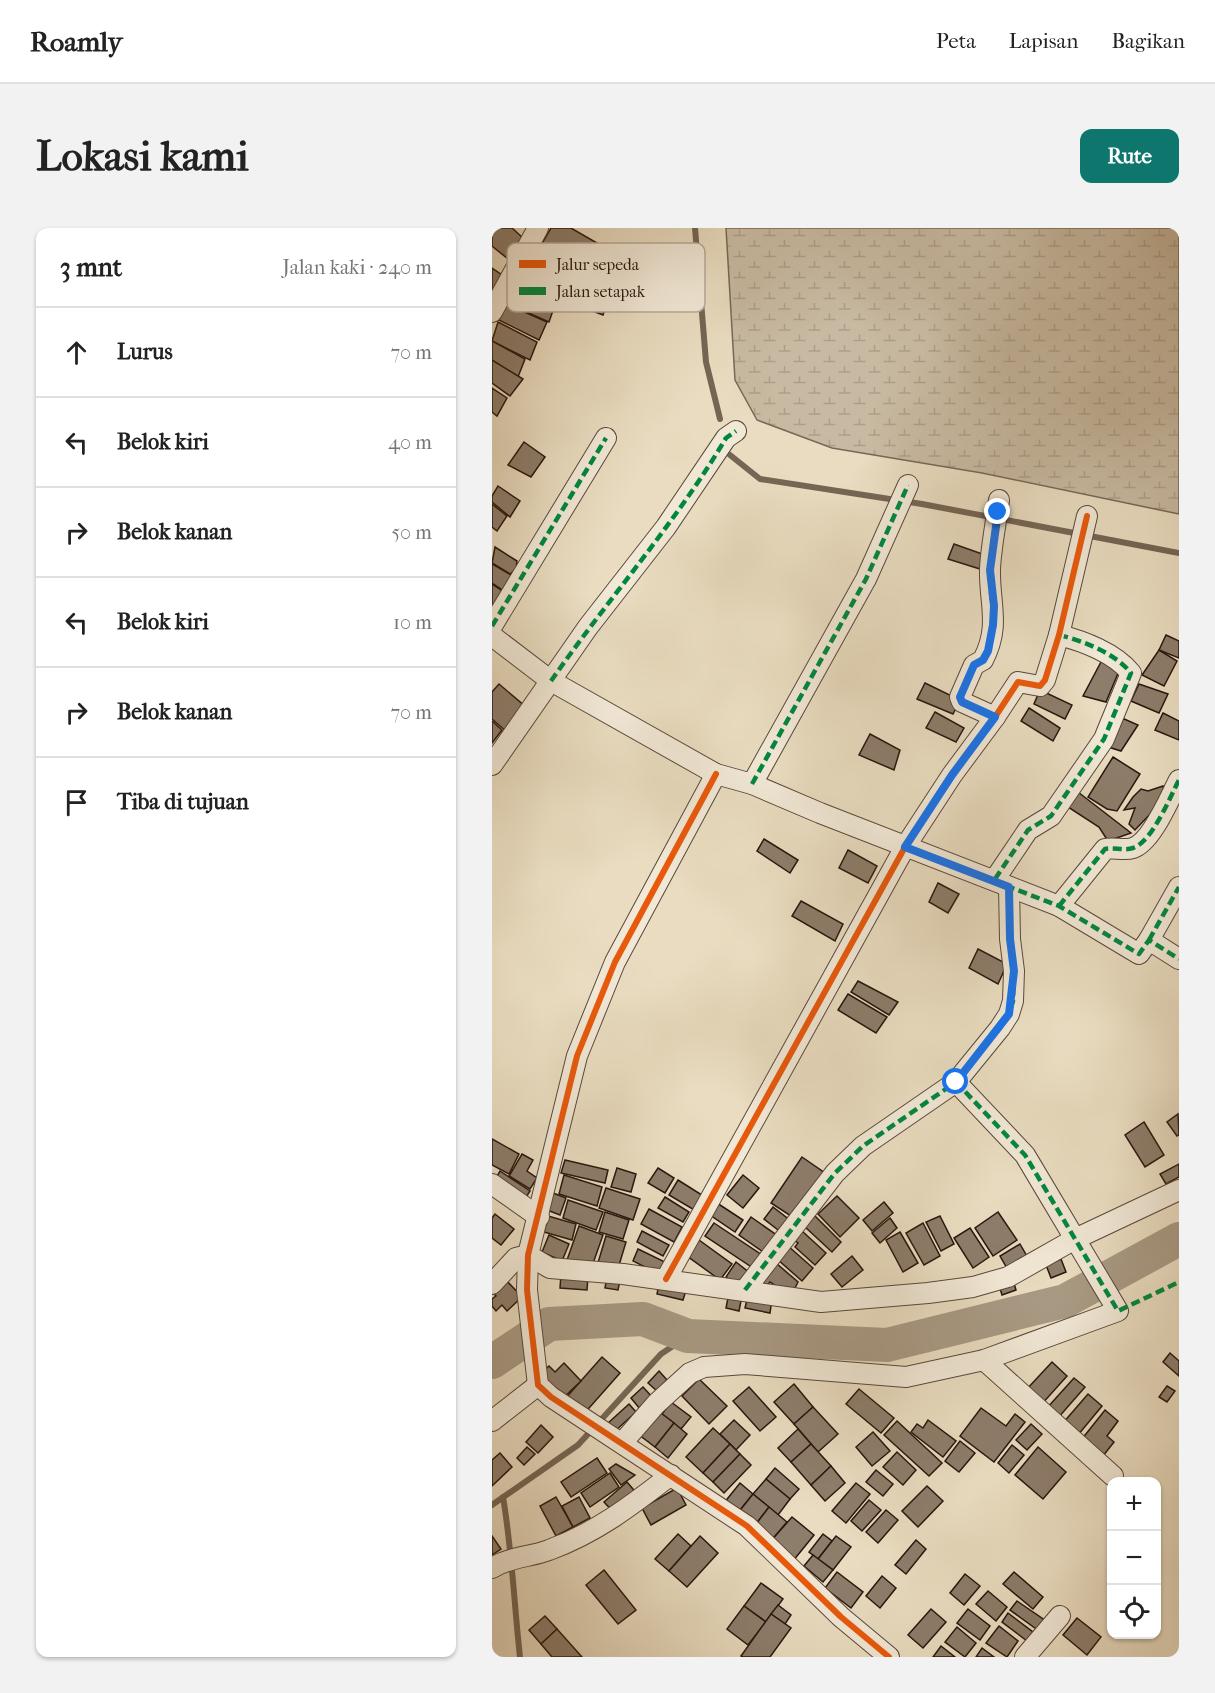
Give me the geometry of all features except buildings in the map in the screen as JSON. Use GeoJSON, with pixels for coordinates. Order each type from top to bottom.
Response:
{"type":"FeatureCollection","features":[{"type":"Feature","properties":{"kind":"street"},"geometry":{"type":"LineString","coordinates":[[530,243],[538,228]]}},
{"type":"Feature","properties":{"kind":"street"},"geometry":{"type":"LineString","coordinates":[[492,312],[507,285]]}},
{"type":"Feature","properties":{"kind":"street"},"geometry":{"type":"LineString","coordinates":[[492,765],[588,627],[666,527],[726,438],[736,431]]}},
{"type":"Feature","properties":{"kind":"street"},"geometry":{"type":"LineString","coordinates":[[492,626],[606,438]]}},
{"type":"Feature","properties":{"kind":"street"},"geometry":{"type":"LineString","coordinates":[[752,784],[866,579],[903,495]]}},
{"type":"Feature","properties":{"kind":"street"},"geometry":{"type":"LineString","coordinates":[[995,717],[962,702],[960,697],[974,665],[983,660],[991,639],[994,606],[990,570],[998,513]]}},
{"type":"Feature","properties":{"kind":"street"},"geometry":{"type":"LineString","coordinates":[[666,1279],[905,847],[952,775],[1018,682],[1040,686],[1059,634],[1085,529]]}},
{"type":"Feature","properties":{"kind":"street"},"geometry":{"type":"LineString","coordinates":[[745,1290],[835,1173],[863,1146],[956,1082],[1009,1014],[1014,971],[1002,883],[1028,830],[1051,816],[1104,739],[1131,672],[1122,664],[1079,640],[1059,634]]}},
{"type":"Feature","properties":{"kind":"street"},"geometry":{"type":"LineString","coordinates":[[492,636],[551,681],[716,774],[752,784],[905,847],[1059,906],[1139,954],[1179,887]]}},
{"type":"Feature","properties":{"kind":"street"},"geometry":{"type":"LineString","coordinates":[[716,774],[615,962],[578,1056],[528,1255],[528,1290],[542,1383],[615,1438],[747,1526],[841,1617],[889,1657]]}},
{"type":"Feature","properties":{"kind":"street"},"geometry":{"type":"LineString","coordinates":[[1059,906],[1105,849],[1139,846],[1156,823],[1179,780]]}},
{"type":"Feature","properties":{"kind":"street"},"geometry":{"type":"LineString","coordinates":[[1149,940],[1179,959]]}},
{"type":"Feature","properties":{"kind":"street"},"geometry":{"type":"LineString","coordinates":[[615,1438],[690,1373],[704,1367],[745,1364],[906,1377],[984,1360],[1118,1311],[1025,1155],[956,1082]]}},
{"type":"Feature","properties":{"kind":"street"},"geometry":{"type":"LineString","coordinates":[[492,1184],[539,1217]]}},
{"type":"Feature","properties":{"kind":"street"},"geometry":{"type":"LineString","coordinates":[[492,1284],[516,1258],[528,1255],[550,1268],[666,1279],[822,1302],[973,1287],[1008,1277],[1078,1244],[1179,1190]]}},
{"type":"Feature","properties":{"kind":"street"},"geometry":{"type":"LineString","coordinates":[[984,1360],[1113,1476]]}},
{"type":"Feature","properties":{"kind":"street"},"geometry":{"type":"LineString","coordinates":[[492,1421],[542,1383]]}},
{"type":"Feature","properties":{"kind":"street"},"geometry":{"type":"LineString","coordinates":[[495,1566],[549,1550],[614,1520],[671,1475]]}},
{"type":"Feature","properties":{"kind":"street"},"geometry":{"type":"LineString","coordinates":[[1025,1657],[1060,1616]]}},
{"type":"Feature","properties":{"kind":"green space"},"geometry":{"type":"Polygon","coordinates":[[[726,228],[1179,228],[1179,514],[982,473],[832,448],[757,420],[735,380],[726,228]]]}},
{"type":"Feature","properties":{"kind":"waterway"},"geometry":{"type":"LineString","coordinates":[[695,228],[696,243]]}},
{"type":"Feature","properties":{"kind":"waterway"},"geometry":{"type":"LineString","coordinates":[[702,312],[706,362],[720,419]]}},
{"type":"Feature","properties":{"kind":"waterway"},"geometry":{"type":"LineString","coordinates":[[730,455],[760,479],[922,504],[1179,553]]}},
{"type":"Feature","properties":{"kind":"waterway"},"geometry":{"type":"LineString","coordinates":[[492,1362],[549,1324],[643,1319],[688,1336],[887,1345],[1065,1301],[1179,1239]]}},
{"type":"Feature","properties":{"kind":"waterway"},"geometry":{"type":"LineString","coordinates":[[492,1505],[578,1445],[661,1354],[688,1336]]}},
{"type":"Feature","properties":{"kind":"waterway"},"geometry":{"type":"LineString","coordinates":[[503,1497],[520,1657]]}},
{"type":"Feature","properties":{"kind":"marked path"},"geometry":{"type":"LineString","coordinates":[[551,681],[685,501],[726,438],[736,431]]}},
{"type":"Feature","properties":{"kind":"marked path"},"geometry":{"type":"LineString","coordinates":[[492,626],[606,438]]}},
{"type":"Feature","properties":{"kind":"marked path"},"geometry":{"type":"LineString","coordinates":[[752,784],[866,579],[908,485]]}},
{"type":"Feature","properties":{"kind":"marked path"},"geometry":{"type":"LineString","coordinates":[[995,717],[962,702],[960,697],[974,665],[983,660],[992,636],[990,569],[999,500]]}},
{"type":"Feature","properties":{"kind":"marked path"},"geometry":{"type":"LineString","coordinates":[[995,879],[1028,830],[1051,816],[1104,739],[1131,673],[1108,654],[1088,644],[1059,635]]}},
{"type":"Feature","properties":{"kind":"marked path"},"geometry":{"type":"LineString","coordinates":[[1059,906],[1105,849],[1133,848],[1147,837],[1160,818],[1179,780]]}},
{"type":"Feature","properties":{"kind":"marked path"},"geometry":{"type":"LineString","coordinates":[[905,847],[1059,906],[1139,954],[1149,940],[1179,959]]}},
{"type":"Feature","properties":{"kind":"marked path"},"geometry":{"type":"LineString","coordinates":[[745,1290],[835,1173],[863,1146],[956,1082],[1000,1028],[1009,1014],[1013,1001],[1014,971],[1010,939],[1009,887]]}},
{"type":"Feature","properties":{"kind":"marked path"},"geometry":{"type":"LineString","coordinates":[[1149,940],[1179,887]]}},
{"type":"Feature","properties":{"kind":"marked path"},"geometry":{"type":"LineString","coordinates":[[956,1082],[1025,1155],[1118,1311],[1179,1282]]}},
{"type":"Feature","properties":{"kind":"cycle path"},"geometry":{"type":"LineString","coordinates":[[666,1279],[905,847],[952,775],[1018,682],[1040,686],[1045,680],[1059,635],[1087,516]]}},
{"type":"Feature","properties":{"kind":"cycle path"},"geometry":{"type":"LineString","coordinates":[[716,774],[615,962],[577,1056],[528,1255],[527,1290],[538,1385],[551,1397],[747,1526],[841,1617],[889,1657]]}},
{"type":"Feature","properties":{"kind":"route"},"geometry":{"type":"LineString","coordinates":[[956,1082],[1009,1014],[1014,971],[1010,939],[1009,887],[995,879],[905,847],[952,775],[995,717],[962,702],[960,697],[974,665],[983,660],[988,651],[991,639],[994,606],[990,570],[998,512]]}}]}
